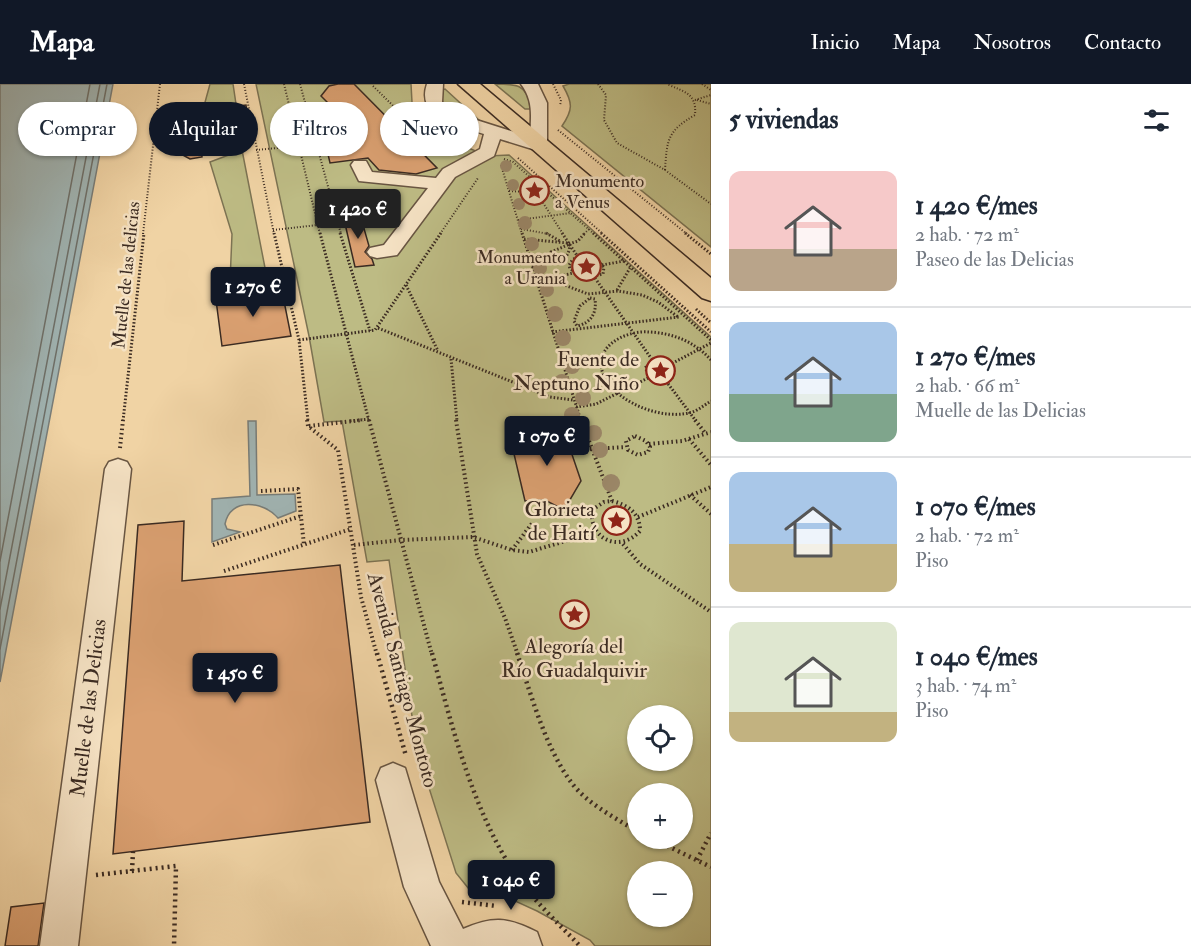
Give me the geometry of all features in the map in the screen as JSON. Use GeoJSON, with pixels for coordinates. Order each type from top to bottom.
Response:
{"type":"FeatureCollection","features":[{"type":"Feature","properties":{"kind":"main road"},"geometry":{"type":"LineString","coordinates":[[468,84],[711,292]]}},
{"type":"Feature","properties":{"kind":"street"},"geometry":{"type":"LineString","coordinates":[[435,84],[432,97],[434,105],[445,116],[496,148]]}},
{"type":"Feature","properties":{"kind":"street"},"geometry":{"type":"LineString","coordinates":[[377,252],[390,251],[449,173],[496,148],[540,145],[539,103],[537,94],[529,84]]}},
{"type":"Feature","properties":{"kind":"street"},"geometry":{"type":"LineString","coordinates":[[360,165],[365,177],[441,184]]}},
{"type":"Feature","properties":{"kind":"street","name":"Muelle de las Delicias"},"geometry":{"type":"LineString","coordinates":[[59,946],[118,469]]}},
{"type":"Feature","properties":{"kind":"street"},"geometry":{"type":"LineString","coordinates":[[401,774],[422,886],[451,946]]}},
{"type":"Feature","properties":{"kind":"street"},"geometry":{"type":"LineString","coordinates":[[469,946],[483,938],[499,937],[523,946]]}},
{"type":"Feature","properties":{"kind":"path","name":"Muelle de las delicias"},"geometry":{"type":"LineString","coordinates":[[118,469],[160,84]]}},
{"type":"Feature","properties":{"kind":"path"},"geometry":{"type":"LineString","coordinates":[[244,84],[247,102]]}},
{"type":"Feature","properties":{"kind":"path"},"geometry":{"type":"LineString","coordinates":[[284,84],[288,102]]}},
{"type":"Feature","properties":{"kind":"path"},"geometry":{"type":"LineString","coordinates":[[300,84],[350,268],[370,331]]}},
{"type":"Feature","properties":{"kind":"path"},"geometry":{"type":"LineString","coordinates":[[553,84],[561,100],[559,114]]}},
{"type":"Feature","properties":{"kind":"path"},"geometry":{"type":"LineString","coordinates":[[598,84],[606,95],[604,120],[612,136],[626,150],[665,170],[711,204]]}},
{"type":"Feature","properties":{"kind":"path"},"geometry":{"type":"LineString","coordinates":[[668,84],[685,91],[695,100],[711,104]]}},
{"type":"Feature","properties":{"kind":"path"},"geometry":{"type":"LineString","coordinates":[[702,84],[711,90]]}},
{"type":"Feature","properties":{"kind":"path"},"geometry":{"type":"LineString","coordinates":[[373,86],[389,102]]}},
{"type":"Feature","properties":{"kind":"path"},"geometry":{"type":"LineString","coordinates":[[695,100],[711,95]]}},
{"type":"Feature","properties":{"kind":"path"},"geometry":{"type":"LineString","coordinates":[[665,170],[668,135],[677,124],[695,116],[695,100]]}},
{"type":"Feature","properties":{"kind":"path"},"geometry":{"type":"LineString","coordinates":[[556,128],[711,254]]}},
{"type":"Feature","properties":{"kind":"path"},"geometry":{"type":"LineString","coordinates":[[492,165],[496,148]]}},
{"type":"Feature","properties":{"kind":"path"},"geometry":{"type":"LineString","coordinates":[[496,148],[711,341],[669,365],[653,361],[648,363],[645,369],[650,377],[657,381],[666,381],[674,374],[669,365]]}},
{"type":"Feature","properties":{"kind":"path"},"geometry":{"type":"LineString","coordinates":[[496,148],[573,400],[612,501]]}},
{"type":"Feature","properties":{"kind":"path"},"geometry":{"type":"LineString","coordinates":[[496,148],[506,148],[711,332]]}},
{"type":"Feature","properties":{"kind":"path"},"geometry":{"type":"LineString","coordinates":[[257,156],[299,340],[308,426],[370,420]]}},
{"type":"Feature","properties":{"kind":"path"},"geometry":{"type":"LineString","coordinates":[[301,156],[401,540],[472,787],[509,863],[536,900],[580,946]]}},
{"type":"Feature","properties":{"kind":"path"},"geometry":{"type":"LineString","coordinates":[[299,340],[370,331],[378,327],[481,173]]}},
{"type":"Feature","properties":{"kind":"path"},"geometry":{"type":"LineString","coordinates":[[526,192],[530,187],[541,188]]}},
{"type":"Feature","properties":{"kind":"path"},"geometry":{"type":"LineString","coordinates":[[538,195],[541,193],[541,188]]}},
{"type":"Feature","properties":{"kind":"path"},"geometry":{"type":"LineString","coordinates":[[509,191],[538,195],[578,258]]}},
{"type":"Feature","properties":{"kind":"path"},"geometry":{"type":"LineString","coordinates":[[518,220],[571,213]]}},
{"type":"Feature","properties":{"kind":"path"},"geometry":{"type":"LineString","coordinates":[[273,230],[318,225]]}},
{"type":"Feature","properties":{"kind":"path"},"geometry":{"type":"LineString","coordinates":[[521,229],[545,232],[569,244]]}},
{"type":"Feature","properties":{"kind":"path"},"geometry":{"type":"LineString","coordinates":[[547,263],[548,256],[553,251],[578,241],[589,230]]}},
{"type":"Feature","properties":{"kind":"path"},"geometry":{"type":"LineString","coordinates":[[524,239],[561,241]]}},
{"type":"Feature","properties":{"kind":"path"},"geometry":{"type":"LineString","coordinates":[[532,267],[559,263],[570,251],[569,244]]}},
{"type":"Feature","properties":{"kind":"path"},"geometry":{"type":"LineString","coordinates":[[565,259],[571,261],[578,258],[593,258],[602,265],[603,274],[595,278],[583,278],[573,273],[569,265],[571,261]]}},
{"type":"Feature","properties":{"kind":"path"},"geometry":{"type":"LineString","coordinates":[[602,265],[624,261]]}},
{"type":"Feature","properties":{"kind":"path"},"geometry":{"type":"LineString","coordinates":[[616,291],[630,268]]}},
{"type":"Feature","properties":{"kind":"path"},"geometry":{"type":"LineString","coordinates":[[536,279],[549,279],[573,273]]}},
{"type":"Feature","properties":{"kind":"path"},"geometry":{"type":"LineString","coordinates":[[595,278],[653,361]]}},
{"type":"Feature","properties":{"kind":"path"},"geometry":{"type":"LineString","coordinates":[[549,279],[573,290],[594,296]]}},
{"type":"Feature","properties":{"kind":"path"},"geometry":{"type":"LineString","coordinates":[[406,285],[439,351]]}},
{"type":"Feature","properties":{"kind":"path"},"geometry":{"type":"LineString","coordinates":[[576,328],[574,321],[584,301],[606,292],[616,291],[653,300],[678,317]]}},
{"type":"Feature","properties":{"kind":"path"},"geometry":{"type":"LineString","coordinates":[[576,328],[587,323],[594,315],[597,303],[594,296]]}},
{"type":"Feature","properties":{"kind":"path"},"geometry":{"type":"LineString","coordinates":[[552,332],[685,316]]}},
{"type":"Feature","properties":{"kind":"path"},"geometry":{"type":"LineString","coordinates":[[378,327],[439,351],[451,359],[486,370],[550,397],[573,400]]}},
{"type":"Feature","properties":{"kind":"path"},"geometry":{"type":"LineString","coordinates":[[711,360],[698,348],[666,334],[628,332],[611,342],[604,350],[601,363],[604,378],[619,394],[635,404],[658,413],[690,414],[711,401]]}},
{"type":"Feature","properties":{"kind":"path"},"geometry":{"type":"LineString","coordinates":[[451,359],[457,427],[477,554],[505,618],[544,732],[571,783],[594,804],[627,825]]}},
{"type":"Feature","properties":{"kind":"path"},"geometry":{"type":"LineString","coordinates":[[576,407],[596,404],[650,377]]}},
{"type":"Feature","properties":{"kind":"path"},"geometry":{"type":"LineString","coordinates":[[649,444],[689,439],[709,433],[690,414],[666,381]]}},
{"type":"Feature","properties":{"kind":"path","name":"Avenida Santiago Montoto"},"geometry":{"type":"LineString","coordinates":[[308,426],[338,450],[361,597],[401,774]]}},
{"type":"Feature","properties":{"kind":"path"},"geometry":{"type":"LineString","coordinates":[[626,447],[628,438],[635,436],[643,438],[649,444]]}},
{"type":"Feature","properties":{"kind":"path"},"geometry":{"type":"LineString","coordinates":[[689,439],[711,465]]}},
{"type":"Feature","properties":{"kind":"path"},"geometry":{"type":"LineString","coordinates":[[626,447],[630,452],[642,455],[648,452],[649,444]]}},
{"type":"Feature","properties":{"kind":"path"},"geometry":{"type":"LineString","coordinates":[[590,449],[626,447]]}},
{"type":"Feature","properties":{"kind":"path"},"geometry":{"type":"LineString","coordinates":[[638,517],[711,488]]}},
{"type":"Feature","properties":{"kind":"path"},"geometry":{"type":"LineString","coordinates":[[261,491],[298,489],[304,545]]}},
{"type":"Feature","properties":{"kind":"path"},"geometry":{"type":"LineString","coordinates":[[690,495],[711,514]]}},
{"type":"Feature","properties":{"kind":"path"},"geometry":{"type":"LineString","coordinates":[[612,501],[627,506],[638,517],[640,531],[631,542],[622,544],[607,540],[595,531],[590,516],[592,510],[603,502],[612,501]]}},
{"type":"Feature","properties":{"kind":"path"},"geometry":{"type":"LineString","coordinates":[[213,545],[301,516]]}},
{"type":"Feature","properties":{"kind":"path"},"geometry":{"type":"LineString","coordinates":[[512,550],[533,522]]}},
{"type":"Feature","properties":{"kind":"path"},"geometry":{"type":"LineString","coordinates":[[224,571],[351,529]]}},
{"type":"Feature","properties":{"kind":"path"},"geometry":{"type":"LineString","coordinates":[[581,536],[595,531]]}},
{"type":"Feature","properties":{"kind":"path"},"geometry":{"type":"LineString","coordinates":[[354,545],[401,540],[473,537],[512,550],[529,552],[572,539]]}},
{"type":"Feature","properties":{"kind":"path"},"geometry":{"type":"LineString","coordinates":[[622,544],[640,564],[711,612]]}},
{"type":"Feature","properties":{"kind":"path"},"geometry":{"type":"LineString","coordinates":[[704,607],[711,602]]}},
{"type":"Feature","properties":{"kind":"path"},"geometry":{"type":"LineString","coordinates":[[697,860],[711,832]]}},
{"type":"Feature","properties":{"kind":"path"},"geometry":{"type":"LineString","coordinates":[[674,849],[711,867]]}},
{"type":"Feature","properties":{"kind":"path"},"geometry":{"type":"LineString","coordinates":[[132,871],[133,852]]}},
{"type":"Feature","properties":{"kind":"path"},"geometry":{"type":"LineString","coordinates":[[67,879],[176,866],[174,946]]}},
{"type":"Feature","properties":{"kind":"shaded area"},"geometry":{"type":"Polygon","coordinates":[[[210,84],[233,84],[236,102],[205,102],[210,84]]]}},
{"type":"Feature","properties":{"kind":"shaded area"},"geometry":{"type":"Polygon","coordinates":[[[256,84],[411,84],[412,102],[380,102],[380,156],[479,156],[479,152],[488,156],[509,155],[711,337],[711,946],[595,946],[590,940],[502,895],[469,889],[456,873],[417,750],[389,560],[367,562],[342,421],[324,422],[309,336],[271,156],[368,156],[368,102],[270,102],[270,151],[256,84]]]}},
{"type":"Feature","properties":{"kind":"shaded area"},"geometry":{"type":"Polygon","coordinates":[[[495,84],[515,85],[523,89],[532,106],[530,109],[525,109],[495,84]]]}},
{"type":"Feature","properties":{"kind":"shaded area"},"geometry":{"type":"Polygon","coordinates":[[[569,84],[711,84],[711,247],[562,126],[570,111],[569,97],[563,86],[569,84]]]}},
{"type":"Feature","properties":{"kind":"shaded area"},"geometry":{"type":"Polygon","coordinates":[[[445,89],[459,102],[442,102],[441,90],[445,89]]]}},
{"type":"Feature","properties":{"kind":"shaded area"},"geometry":{"type":"Polygon","coordinates":[[[226,156],[243,156],[267,278],[230,282],[232,234],[210,162],[226,156]]]}},
{"type":"Feature","properties":{"kind":"water"},"geometry":{"type":"Polygon","coordinates":[[[0,84],[113,84],[110,102],[18,102],[18,156],[99,156],[0,682],[0,84]]]}},
{"type":"Feature","properties":{"kind":"water"},"geometry":{"type":"Polygon","coordinates":[[[248,421],[256,421],[257,495],[295,494],[296,511],[278,518],[272,512],[256,505],[240,506],[228,515],[225,524],[227,529],[240,532],[212,542],[212,499],[250,496],[248,421]]]}},
{"type":"Feature","properties":{"kind":"building"},"geometry":{"type":"Polygon","coordinates":[[[354,84],[380,110],[380,156],[425,156],[437,168],[416,174],[379,170],[368,158],[330,163],[328,156],[368,156],[368,102],[327,102],[321,96],[329,86],[354,84]]]}},
{"type":"Feature","properties":{"kind":"building"},"geometry":{"type":"Polygon","coordinates":[[[184,156],[202,156],[202,157],[190,159],[184,156]]]}},
{"type":"Feature","properties":{"kind":"building"},"geometry":{"type":"Polygon","coordinates":[[[359,211],[369,246],[365,252],[374,265],[355,267],[343,215],[359,211]]]}},
{"type":"Feature","properties":{"kind":"building"},"geometry":{"type":"Polygon","coordinates":[[[282,291],[291,336],[222,346],[216,300],[282,291]]]}},
{"type":"Feature","properties":{"kind":"building"},"geometry":{"type":"Polygon","coordinates":[[[563,428],[581,481],[564,510],[545,500],[525,501],[511,441],[527,442],[524,429],[563,428]]]}},
{"type":"Feature","properties":{"kind":"building"},"geometry":{"type":"Polygon","coordinates":[[[184,521],[182,581],[340,565],[370,822],[113,854],[138,525],[184,521]]]}},
{"type":"Feature","properties":{"kind":"building"},"geometry":{"type":"Polygon","coordinates":[[[44,903],[38,946],[5,946],[11,907],[44,903]]]}},
{"type":"Feature","properties":{"kind":"place","name":"Monumento a Venus"},"geometry":{"type":"Point","coordinates":[534,191]}},
{"type":"Feature","properties":{"kind":"place","name":"Monumento a Urania"},"geometry":{"type":"Point","coordinates":[587,267]}},
{"type":"Feature","properties":{"kind":"place","name":"Fuente de Neptuno Niño"},"geometry":{"type":"Point","coordinates":[660,371]}},
{"type":"Feature","properties":{"kind":"place","name":"Glorieta de Haití"},"geometry":{"type":"Point","coordinates":[616,521]}},
{"type":"Feature","properties":{"kind":"place","name":"Alegoría del Río Guadalquivir"},"geometry":{"type":"Point","coordinates":[574,615]}}]}
